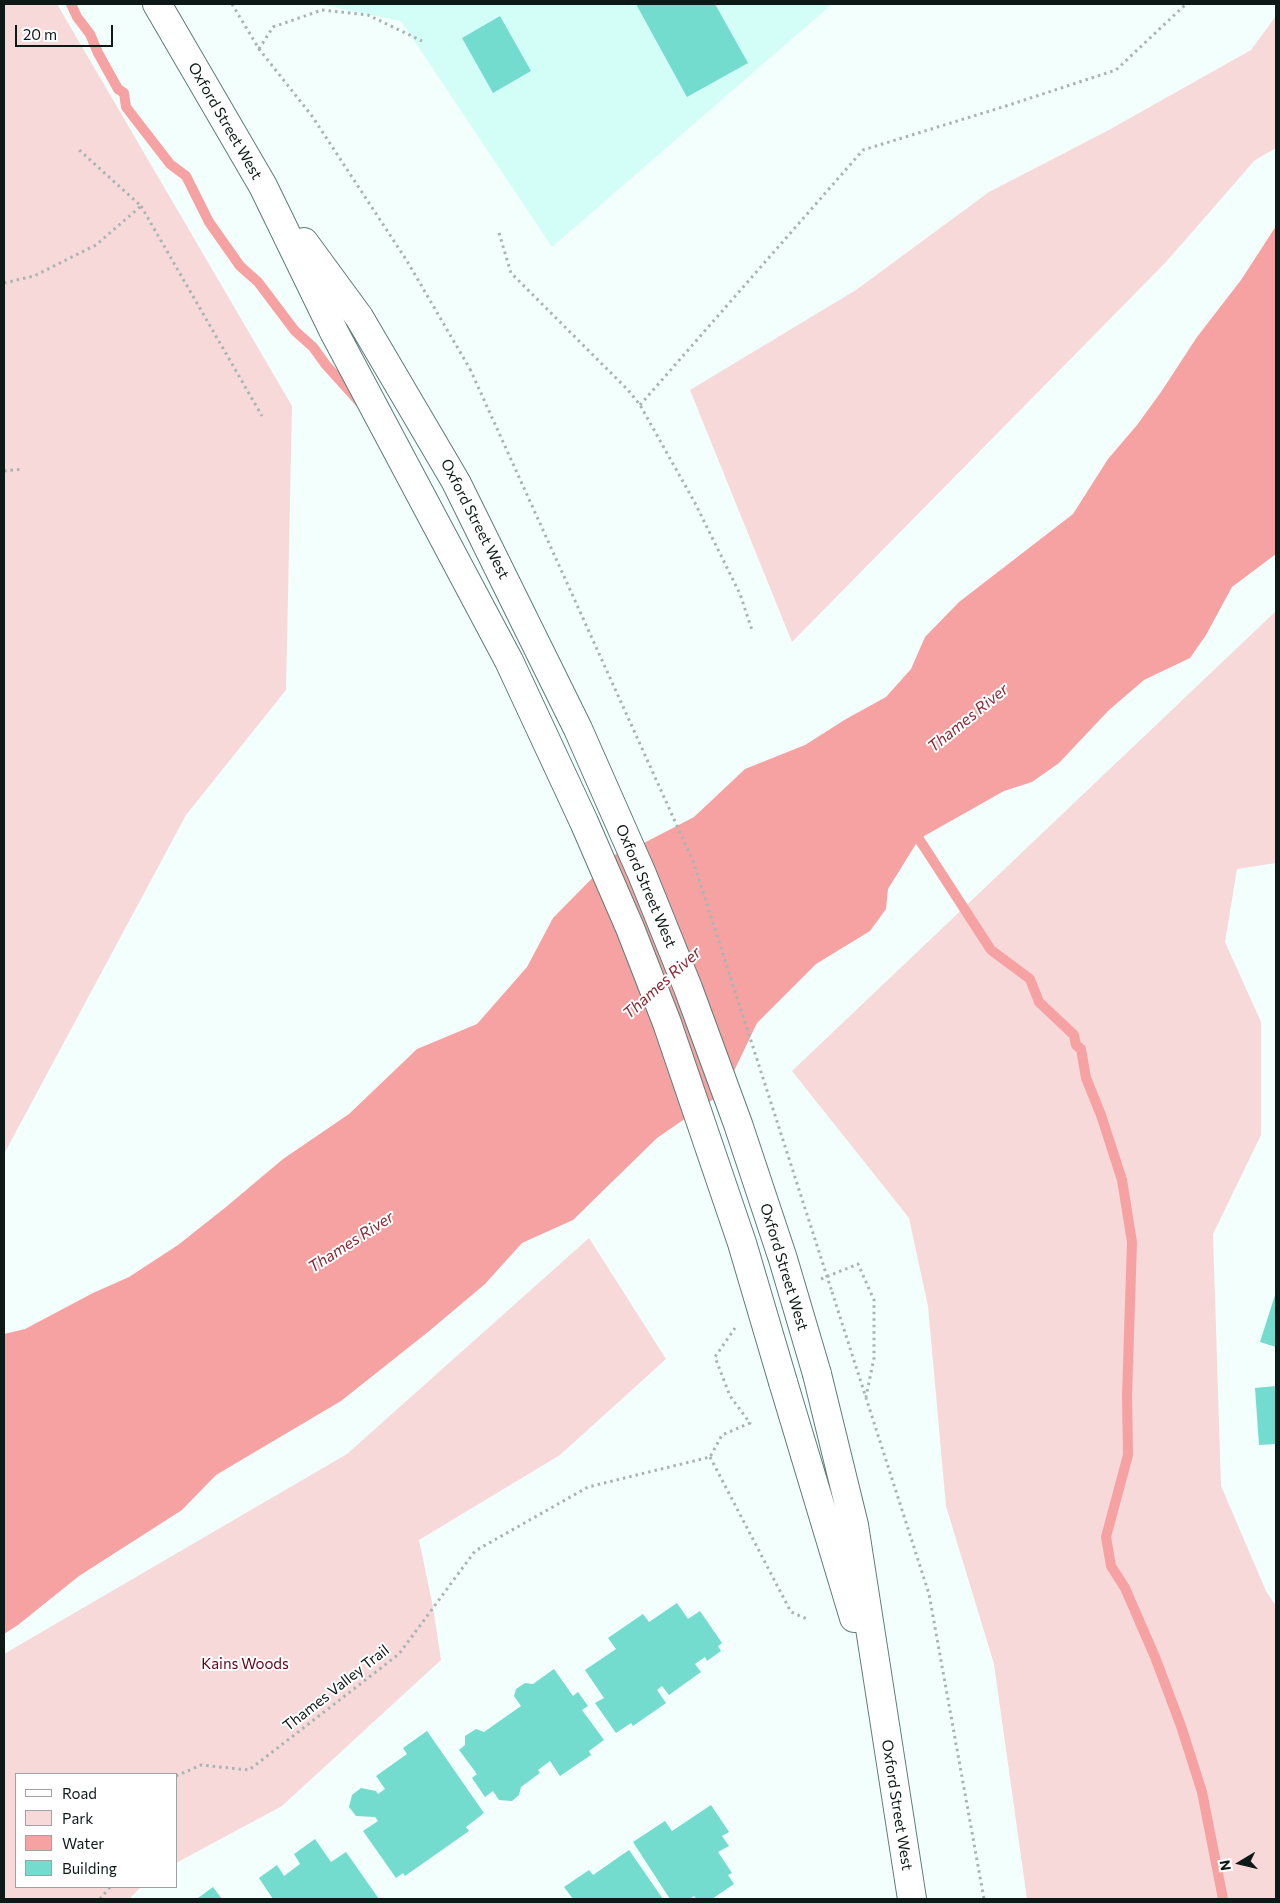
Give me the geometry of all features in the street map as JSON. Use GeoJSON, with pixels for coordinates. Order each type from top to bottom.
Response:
{"type":"FeatureCollection","features":[{"type":"Feature","properties":{"kind":"main road","name":"Oxford Street West"},"geometry":{"type":"LineString","coordinates":[[157,4],[263,186],[334,332],[509,661],[584,822],[630,928],[667,1024],[742,1243],[882,1710]]}},
{"type":"Feature","properties":{"kind":"main road","name":"Oxford Street West"},"geometry":{"type":"LineString","coordinates":[[263,186],[359,317],[456,482],[578,729],[642,874],[688,988],[738,1124],[783,1259],[817,1374],[854,1525],[912,1899]]}},
{"type":"Feature","properties":{"kind":"path"},"geometry":{"type":"LineString","coordinates":[[232,4],[259,49],[312,116],[407,261],[470,370],[693,861],[928,1594],[984,1899]]}},
{"type":"Feature","properties":{"kind":"path"},"geometry":{"type":"LineString","coordinates":[[640,406],[863,150],[1116,70],[1186,4]]}},
{"type":"Feature","properties":{"kind":"path"},"geometry":{"type":"LineString","coordinates":[[259,49],[273,28],[322,10],[368,15],[422,41]]}},
{"type":"Feature","properties":{"kind":"path"},"geometry":{"type":"LineString","coordinates":[[77,148],[141,206],[262,416]]}},
{"type":"Feature","properties":{"kind":"path"},"geometry":{"type":"LineString","coordinates":[[4,283],[34,276],[96,245],[141,206]]}},
{"type":"Feature","properties":{"kind":"path"},"geometry":{"type":"LineString","coordinates":[[499,232],[511,273],[628,390],[640,406],[695,503],[740,594],[752,630]]}},
{"type":"Feature","properties":{"kind":"path"},"geometry":{"type":"LineString","coordinates":[[4,471],[23,469]]}},
{"type":"Feature","properties":{"kind":"path"},"geometry":{"type":"LineString","coordinates":[[715,1358],[730,1396],[750,1423],[722,1435],[710,1457],[791,1612],[807,1620]]}},
{"type":"Feature","properties":{"kind":"path","name":"Thames Valley Trail"},"geometry":{"type":"LineString","coordinates":[[178,1775],[200,1765],[250,1770],[399,1654],[475,1551],[588,1487],[710,1457]]}},
{"type":"Feature","properties":{"kind":"path"},"geometry":{"type":"LineString","coordinates":[[100,1899],[109,1888]]}},
{"type":"Feature","properties":{"kind":"shaded area"},"geometry":{"type":"Polygon","coordinates":[[[319,4],[832,4],[552,247],[401,21],[319,4]]]}},
{"type":"Feature","properties":{"kind":"green space"},"geometry":{"type":"Polygon","coordinates":[[[4,4],[57,4],[292,406],[286,690],[186,815],[4,1154],[4,4]]]}},
{"type":"Feature","properties":{"kind":"green space"},"geometry":{"type":"Polygon","coordinates":[[[1276,16],[1276,148],[1255,160],[1166,262],[792,642],[690,390],[856,290],[989,192],[1107,131],[1251,50],[1276,16]]]}},
{"type":"Feature","properties":{"kind":"green space"},"geometry":{"type":"Polygon","coordinates":[[[1276,611],[1276,863],[1237,869],[1225,942],[1261,1022],[1261,1135],[1213,1234],[1221,1486],[1266,1591],[1276,1606],[1276,1899],[1027,1899],[994,1664],[946,1506],[928,1306],[909,1218],[792,1071],[1276,611]]]}},
{"type":"Feature","properties":{"kind":"green space","name":"Kains Woods"},"geometry":{"type":"Polygon","coordinates":[[[589,1238],[666,1359],[560,1455],[419,1540],[433,1607],[441,1660],[282,1806],[178,1862],[178,1773],[15,1773],[15,1888],[140,1888],[129,1899],[4,1899],[4,1654],[347,1454],[589,1238]]]}},
{"type":"Feature","properties":{"kind":"water","name":"Thames River"},"geometry":{"type":"Polygon","coordinates":[[[1276,226],[1276,554],[1232,587],[1206,635],[1190,658],[1144,680],[1109,710],[1059,763],[1032,782],[1004,791],[919,839],[888,889],[886,909],[870,931],[816,964],[757,1023],[724,1092],[657,1138],[573,1220],[522,1243],[485,1284],[341,1401],[216,1475],[182,1510],[79,1576],[4,1634],[4,1334],[25,1329],[93,1293],[129,1277],[178,1245],[283,1159],[349,1114],[417,1049],[477,1024],[527,967],[553,918],[616,854],[640,845],[694,817],[745,769],[805,745],[886,697],[911,669],[925,637],[959,602],[1073,514],[1108,459],[1137,425],[1161,392],[1197,337],[1241,280],[1276,226]]]}},
{"type":"Feature","properties":{"kind":"building"},"geometry":{"type":"Polygon","coordinates":[[[636,4],[715,4],[748,63],[687,97],[636,4]]]}},
{"type":"Feature","properties":{"kind":"building"},"geometry":{"type":"Polygon","coordinates":[[[500,16],[531,71],[493,93],[462,38],[500,16]]]}},
{"type":"Feature","properties":{"kind":"building"},"geometry":{"type":"Polygon","coordinates":[[[1276,1292],[1276,1347],[1260,1342],[1276,1292]]]}},
{"type":"Feature","properties":{"kind":"building"},"geometry":{"type":"Polygon","coordinates":[[[1276,1386],[1276,1444],[1259,1445],[1255,1388],[1276,1386]]]}},
{"type":"Feature","properties":{"kind":"building"},"geometry":{"type":"Polygon","coordinates":[[[677,1603],[688,1619],[700,1611],[722,1643],[718,1646],[721,1651],[707,1661],[705,1657],[695,1664],[701,1672],[669,1695],[662,1686],[657,1690],[666,1703],[633,1726],[631,1723],[616,1733],[595,1703],[604,1698],[585,1670],[616,1649],[608,1638],[643,1614],[649,1622],[677,1603]]]}},
{"type":"Feature","properties":{"kind":"building"},"geometry":{"type":"Polygon","coordinates":[[[554,1669],[573,1696],[578,1692],[588,1706],[582,1710],[604,1740],[589,1751],[591,1755],[560,1776],[550,1761],[538,1770],[540,1773],[521,1787],[519,1795],[512,1801],[499,1800],[493,1791],[485,1797],[472,1778],[477,1774],[459,1750],[465,1745],[465,1736],[476,1729],[484,1732],[521,1706],[514,1696],[516,1689],[525,1683],[533,1684],[554,1669]]]}},
{"type":"Feature","properties":{"kind":"building"},"geometry":{"type":"Polygon","coordinates":[[[427,1731],[484,1813],[466,1827],[469,1831],[405,1876],[403,1873],[396,1878],[363,1831],[378,1821],[375,1817],[356,1816],[349,1807],[352,1795],[361,1788],[376,1791],[378,1794],[385,1789],[376,1776],[407,1754],[403,1748],[427,1731]]]}},
{"type":"Feature","properties":{"kind":"building"},"geometry":{"type":"Polygon","coordinates":[[[711,1805],[729,1832],[722,1836],[729,1846],[718,1852],[732,1873],[728,1875],[734,1884],[712,1899],[696,1899],[694,1896],[690,1899],[670,1899],[633,1842],[665,1821],[672,1831],[711,1805]]]}},
{"type":"Feature","properties":{"kind":"building"},"geometry":{"type":"Polygon","coordinates":[[[315,1839],[331,1862],[346,1852],[379,1899],[273,1899],[259,1878],[277,1865],[284,1876],[300,1864],[294,1854],[315,1839]]]}},
{"type":"Feature","properties":{"kind":"building"},"geometry":{"type":"Polygon","coordinates":[[[629,1850],[663,1899],[573,1899],[564,1887],[589,1870],[593,1875],[629,1850]]]}},
{"type":"Feature","properties":{"kind":"building"},"geometry":{"type":"Polygon","coordinates":[[[213,1887],[222,1899],[198,1898],[213,1887]]]}},
{"type":"Feature","properties":{"kind":"waterway"},"geometry":{"type":"LineString","coordinates":[[71,4],[77,17],[90,34],[118,89],[124,93],[126,107],[170,164],[186,176],[209,222],[240,266],[258,282],[295,331],[313,347],[326,365],[362,405]]}},
{"type":"Feature","properties":{"kind":"waterway"},"geometry":{"type":"LineString","coordinates":[[911,831],[919,839],[991,950],[1030,979],[1039,1002],[1074,1035],[1076,1045],[1081,1049],[1086,1078],[1101,1115],[1122,1180],[1132,1242],[1127,1396],[1128,1455],[1106,1537],[1111,1566],[1125,1588],[1155,1657],[1181,1726],[1202,1792],[1223,1899]]}}]}
